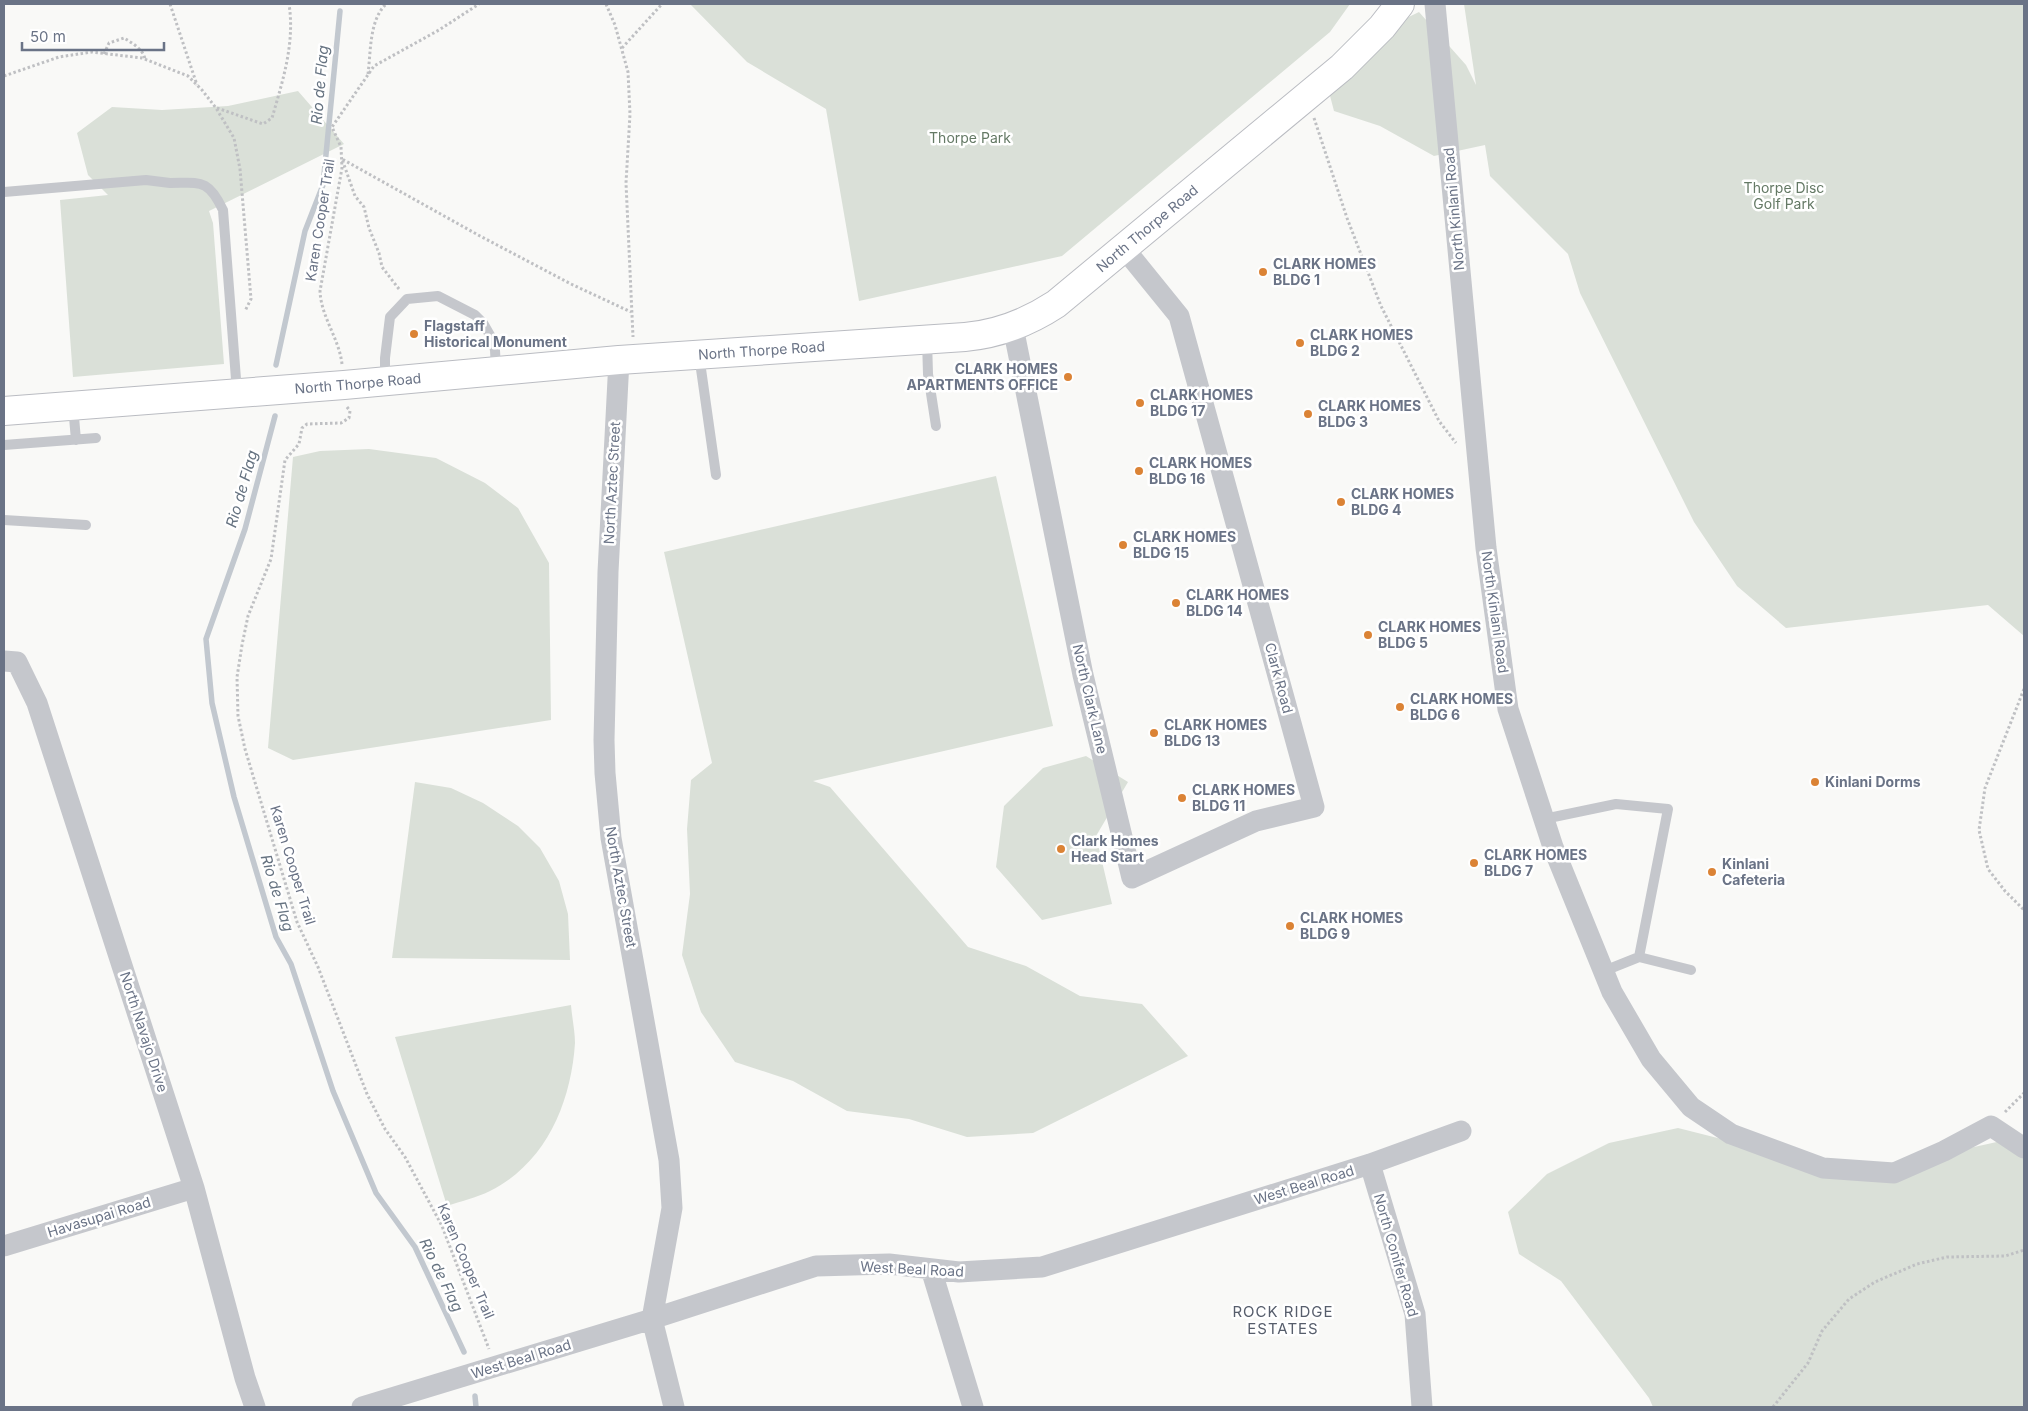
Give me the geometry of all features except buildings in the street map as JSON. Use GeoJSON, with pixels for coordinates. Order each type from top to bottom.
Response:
{"type":"FeatureCollection","features":[{"type":"Feature","properties":{"kind":"street","name":"North Thorpe Road"},"geometry":{"type":"LineString","coordinates":[[4,411],[496,371],[626,350],[700,355],[927,340],[984,335],[1013,328],[1056,304],[1123,247],[1256,140],[1342,67],[1382,27],[1400,4]]}},
{"type":"Feature","properties":{"kind":"street","name":"North Kinlani Road"},"geometry":{"type":"LineString","coordinates":[[1436,4],[1486,548],[1508,709],[1553,848],[1612,992],[1651,1059],[1691,1106],[1731,1134],[1823,1168],[1894,1173],[1944,1151],[1991,1126]]}},
{"type":"Feature","properties":{"kind":"street","name":"Clark Road"},"geometry":{"type":"LineString","coordinates":[[1123,247],[1178,316],[1314,807]]}},
{"type":"Feature","properties":{"kind":"street","name":"North Clark Lane"},"geometry":{"type":"LineString","coordinates":[[1013,328],[1083,675],[1132,878],[1256,822],[1314,807]]}},
{"type":"Feature","properties":{"kind":"street","name":"North Aztec Street"},"geometry":{"type":"LineString","coordinates":[[626,350],[608,572],[604,740],[611,838],[669,1160],[672,1208],[652,1319],[674,1407]]}},
{"type":"Feature","properties":{"kind":"street","name":"North Navajo Drive"},"geometry":{"type":"LineString","coordinates":[[11,662],[37,703],[194,1188],[246,1378],[256,1407]]}},
{"type":"Feature","properties":{"kind":"street"},"geometry":{"type":"LineString","coordinates":[[1991,1126],[2024,1148]]}},
{"type":"Feature","properties":{"kind":"street","name":"West Beal Road"},"geometry":{"type":"LineString","coordinates":[[362,1407],[652,1319],[816,1266],[889,1264],[959,1272],[1042,1267],[1370,1164],[1462,1130]]}},
{"type":"Feature","properties":{"kind":"street","name":"North Conifer Road"},"geometry":{"type":"LineString","coordinates":[[1370,1164],[1415,1314],[1422,1407]]}},
{"type":"Feature","properties":{"kind":"street","name":"Havasupai Road"},"geometry":{"type":"LineString","coordinates":[[4,1246],[194,1188]]}},
{"type":"Feature","properties":{"kind":"street"},"geometry":{"type":"LineString","coordinates":[[931,1269],[973,1407]]}},
{"type":"Feature","properties":{"kind":"lane"},"geometry":{"type":"LineString","coordinates":[[4,192],[146,180],[170,183],[192,181],[206,187],[216,196],[223,210],[237,393]]}},
{"type":"Feature","properties":{"kind":"lane"},"geometry":{"type":"LineString","coordinates":[[385,381],[385,358],[390,317],[407,300],[438,296],[475,315],[483,323],[491,337],[495,350],[496,371]]}},
{"type":"Feature","properties":{"kind":"lane"},"geometry":{"type":"LineString","coordinates":[[927,340],[928,374],[936,426]]}},
{"type":"Feature","properties":{"kind":"lane"},"geometry":{"type":"LineString","coordinates":[[700,355],[702,382],[716,475]]}},
{"type":"Feature","properties":{"kind":"lane"},"geometry":{"type":"LineString","coordinates":[[73,406],[76,440]]}},
{"type":"Feature","properties":{"kind":"lane"},"geometry":{"type":"LineString","coordinates":[[4,445],[96,438]]}},
{"type":"Feature","properties":{"kind":"lane"},"geometry":{"type":"LineString","coordinates":[[4,520],[86,525]]}},
{"type":"Feature","properties":{"kind":"lane"},"geometry":{"type":"LineString","coordinates":[[1544,819],[1616,804],[1668,809],[1639,957]]}},
{"type":"Feature","properties":{"kind":"lane"},"geometry":{"type":"LineString","coordinates":[[1604,971],[1639,957],[1691,970]]}},
{"type":"Feature","properties":{"kind":"path"},"geometry":{"type":"LineString","coordinates":[[170,4],[198,86]]}},
{"type":"Feature","properties":{"kind":"path"},"geometry":{"type":"LineString","coordinates":[[216,108],[263,124],[272,118],[291,41],[292,23],[289,4]]}},
{"type":"Feature","properties":{"kind":"path"},"geometry":{"type":"LineString","coordinates":[[368,75],[373,29],[380,10],[386,4]]}},
{"type":"Feature","properties":{"kind":"path","name":"Karen Cooper Trail"},"geometry":{"type":"LineString","coordinates":[[341,361],[335,335],[321,304],[320,291],[342,168],[341,147],[332,127],[374,66],[439,30],[479,4]]}},
{"type":"Feature","properties":{"kind":"path"},"geometry":{"type":"LineString","coordinates":[[606,4],[615,25],[628,72],[630,114],[626,182],[631,312],[626,350]]}},
{"type":"Feature","properties":{"kind":"path"},"geometry":{"type":"LineString","coordinates":[[622,48],[662,4]]}},
{"type":"Feature","properties":{"kind":"path"},"geometry":{"type":"LineString","coordinates":[[104,54],[109,44],[124,38],[138,47],[145,59]]}},
{"type":"Feature","properties":{"kind":"path"},"geometry":{"type":"LineString","coordinates":[[4,76],[60,57],[92,52],[145,59],[188,76],[216,108],[234,138],[240,169],[251,299],[244,315]]}},
{"type":"Feature","properties":{"kind":"path"},"geometry":{"type":"LineString","coordinates":[[1313,115],[1347,218],[1381,306],[1439,421],[1455,442],[1461,446]]}},
{"type":"Feature","properties":{"kind":"path"},"geometry":{"type":"LineString","coordinates":[[342,159],[571,284],[631,312]]}},
{"type":"Feature","properties":{"kind":"path"},"geometry":{"type":"LineString","coordinates":[[342,159],[355,196],[364,207],[382,267],[407,300]]}},
{"type":"Feature","properties":{"kind":"path","name":"Karen Cooper Trail"},"geometry":{"type":"LineString","coordinates":[[345,404],[350,411],[349,418],[341,423],[306,424],[302,428],[299,444],[285,460],[271,559],[248,616],[242,645],[237,677],[238,716],[245,749],[297,922],[318,967],[367,1094],[385,1129],[405,1156],[442,1226],[490,1348]]}},
{"type":"Feature","properties":{"kind":"path"},"geometry":{"type":"LineString","coordinates":[[2024,689],[1985,788],[1978,830],[1988,869],[2005,891],[2024,910]]}},
{"type":"Feature","properties":{"kind":"path"},"geometry":{"type":"LineString","coordinates":[[1991,1126],[2024,1093]]}},
{"type":"Feature","properties":{"kind":"path"},"geometry":{"type":"LineString","coordinates":[[1773,1407],[1808,1363],[1822,1331],[1849,1299],[1875,1282],[1917,1264],[1947,1257],[2005,1256],[2024,1250]]}},
{"type":"Feature","properties":{"kind":"green space","name":"Thorpe Park"},"geometry":{"type":"Polygon","coordinates":[[[690,4],[1350,4],[1330,32],[1062,256],[859,301],[826,109],[747,62],[690,4]]]}},
{"type":"Feature","properties":{"kind":"green space","name":"Thorpe Disc Golf Park"},"geometry":{"type":"Polygon","coordinates":[[[1464,4],[2024,4],[2024,636],[1988,605],[1786,628],[1737,586],[1694,522],[1580,293],[1568,254],[1490,176],[1485,145],[1434,156],[1380,126],[1334,111],[1323,69],[1357,42],[1419,12],[1466,65],[1476,85],[1464,4]]]}},
{"type":"Feature","properties":{"kind":"green space"},"geometry":{"type":"Polygon","coordinates":[[[298,91],[344,144],[209,211],[213,223],[224,364],[73,377],[60,200],[108,195],[88,175],[77,133],[112,107],[162,110],[228,106],[298,91]]]}},
{"type":"Feature","properties":{"kind":"green space"},"geometry":{"type":"Polygon","coordinates":[[[369,449],[436,458],[485,483],[518,508],[549,563],[551,720],[293,760],[268,748],[293,457],[320,451],[369,449]]]}},
{"type":"Feature","properties":{"kind":"green space"},"geometry":{"type":"Polygon","coordinates":[[[996,476],[1053,726],[813,781],[830,787],[968,947],[1026,966],[1080,996],[1142,1004],[1188,1056],[1033,1133],[967,1137],[909,1119],[847,1111],[793,1081],[735,1062],[701,1012],[682,955],[690,894],[687,829],[691,780],[712,763],[664,552],[996,476]]]}},
{"type":"Feature","properties":{"kind":"green space"},"geometry":{"type":"Polygon","coordinates":[[[1086,756],[1128,782],[1096,836],[1112,904],[1042,920],[996,867],[1004,806],[1043,768],[1086,756]]]}},
{"type":"Feature","properties":{"kind":"green space"},"geometry":{"type":"Polygon","coordinates":[[[415,782],[451,788],[483,803],[518,826],[540,848],[559,881],[568,914],[570,960],[392,958],[415,782]]]}},
{"type":"Feature","properties":{"kind":"green space"},"geometry":{"type":"Polygon","coordinates":[[[571,1005],[575,1034],[572,1065],[568,1088],[552,1129],[540,1148],[510,1179],[474,1198],[447,1206],[395,1037],[571,1005]]]}},
{"type":"Feature","properties":{"kind":"green space"},"geometry":{"type":"Polygon","coordinates":[[[1678,1128],[1856,1173],[2024,1136],[2024,1407],[1653,1407],[1649,1398],[1561,1281],[1519,1254],[1508,1212],[1547,1174],[1609,1143],[1678,1128]]]}},
{"type":"Feature","properties":{"kind":"waterway","name":"Rio de Flag"},"geometry":{"type":"LineString","coordinates":[[276,365],[305,231],[323,185],[340,11]]}},
{"type":"Feature","properties":{"kind":"waterway","name":"Rio de Flag"},"geometry":{"type":"LineString","coordinates":[[275,416],[245,529],[206,639],[212,703],[234,797],[276,937],[291,964],[333,1091],[376,1193],[415,1247],[464,1352]]}},
{"type":"Feature","properties":{"kind":"waterway","name":"Rio de Flag"},"geometry":{"type":"LineString","coordinates":[[475,1396],[476,1407]]}},
{"type":"Feature","properties":{"kind":"place","name":"CLARK HOMES BLDG 1"},"geometry":{"type":"Point","coordinates":[1263,272]}},
{"type":"Feature","properties":{"kind":"place","name":"Flagstaff Historical Monument"},"geometry":{"type":"Point","coordinates":[414,334]}},
{"type":"Feature","properties":{"kind":"place","name":"CLARK HOMES BLDG 2"},"geometry":{"type":"Point","coordinates":[1300,343]}},
{"type":"Feature","properties":{"kind":"place","name":"CLARK HOMES APARTMENTS OFFICE"},"geometry":{"type":"Point","coordinates":[1068,377]}},
{"type":"Feature","properties":{"kind":"place","name":"CLARK HOMES BLDG 17"},"geometry":{"type":"Point","coordinates":[1140,403]}},
{"type":"Feature","properties":{"kind":"place","name":"CLARK HOMES BLDG 3"},"geometry":{"type":"Point","coordinates":[1308,414]}},
{"type":"Feature","properties":{"kind":"place","name":"CLARK HOMES BLDG 16"},"geometry":{"type":"Point","coordinates":[1139,471]}},
{"type":"Feature","properties":{"kind":"place","name":"CLARK HOMES BLDG 4"},"geometry":{"type":"Point","coordinates":[1341,502]}},
{"type":"Feature","properties":{"kind":"place","name":"CLARK HOMES BLDG 15"},"geometry":{"type":"Point","coordinates":[1123,545]}},
{"type":"Feature","properties":{"kind":"place","name":"CLARK HOMES BLDG 14"},"geometry":{"type":"Point","coordinates":[1176,603]}},
{"type":"Feature","properties":{"kind":"place","name":"CLARK HOMES BLDG 5"},"geometry":{"type":"Point","coordinates":[1368,635]}},
{"type":"Feature","properties":{"kind":"place","name":"CLARK HOMES BLDG 6"},"geometry":{"type":"Point","coordinates":[1400,707]}},
{"type":"Feature","properties":{"kind":"place","name":"CLARK HOMES BLDG 13"},"geometry":{"type":"Point","coordinates":[1154,733]}},
{"type":"Feature","properties":{"kind":"place","name":"Kinlani Dorms"},"geometry":{"type":"Point","coordinates":[1815,782]}},
{"type":"Feature","properties":{"kind":"place","name":"CLARK HOMES BLDG 11"},"geometry":{"type":"Point","coordinates":[1182,798]}},
{"type":"Feature","properties":{"kind":"place","name":"Clark Homes Head Start"},"geometry":{"type":"Point","coordinates":[1061,849]}},
{"type":"Feature","properties":{"kind":"place","name":"CLARK HOMES BLDG 7"},"geometry":{"type":"Point","coordinates":[1474,863]}},
{"type":"Feature","properties":{"kind":"place","name":"Kinlani Cafeteria"},"geometry":{"type":"Point","coordinates":[1712,872]}},
{"type":"Feature","properties":{"kind":"place","name":"CLARK HOMES BLDG 9"},"geometry":{"type":"Point","coordinates":[1290,926]}},
{"type":"Feature","properties":{"kind":"district","name":"ROCK RIDGE ESTATES"},"geometry":{"type":"Point","coordinates":[1283,1320]}}]}
